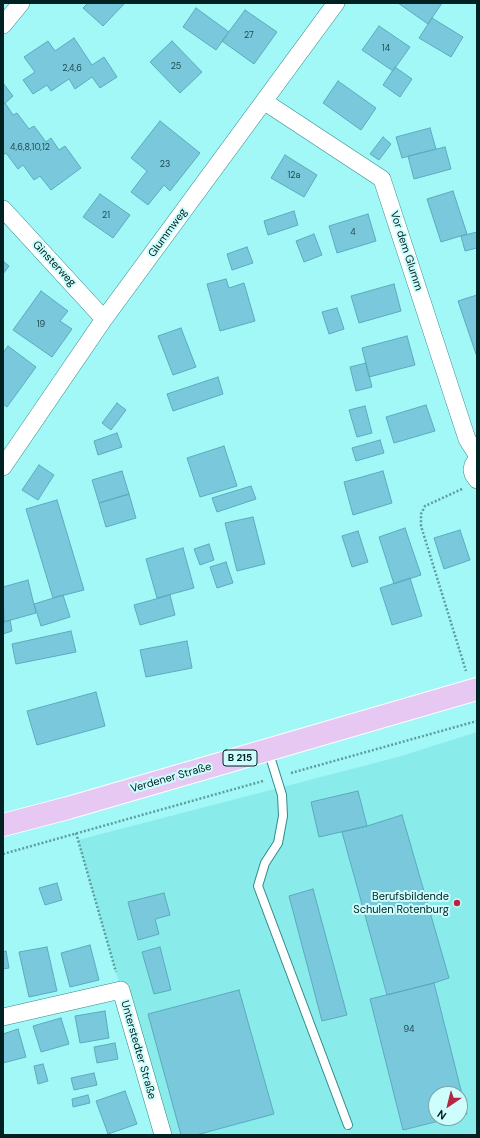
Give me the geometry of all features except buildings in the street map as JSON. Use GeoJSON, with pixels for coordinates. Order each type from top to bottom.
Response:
{"type":"FeatureCollection","features":[{"type":"Feature","properties":{"kind":"main road","name":"Verdener Straße"},"geometry":{"type":"LineString","coordinates":[[3,825],[68,808],[475,689]]}},
{"type":"Feature","properties":{"kind":"street"},"geometry":{"type":"LineString","coordinates":[[3,25],[21,3]]}},
{"type":"Feature","properties":{"kind":"street","name":"Glummweg"},"geometry":{"type":"LineString","coordinates":[[3,467],[104,319],[265,102],[336,3]]}},
{"type":"Feature","properties":{"kind":"street","name":"Vor dem Glumm"},"geometry":{"type":"LineString","coordinates":[[265,102],[382,179],[467,439],[477,455]]}},
{"type":"Feature","properties":{"kind":"street","name":"Ginsterweg"},"geometry":{"type":"LineString","coordinates":[[3,209],[104,319]]}},
{"type":"Feature","properties":{"kind":"street"},"geometry":{"type":"LineString","coordinates":[[470,484],[473,474],[473,465],[477,459]]}},
{"type":"Feature","properties":{"kind":"street","name":"Unterstedter Straße"},"geometry":{"type":"LineString","coordinates":[[3,1018],[121,990],[163,1135]]}},
{"type":"Feature","properties":{"kind":"lane"},"geometry":{"type":"LineString","coordinates":[[268,750],[278,777],[282,795],[283,816],[278,843],[265,863],[258,886],[348,1125]]}},
{"type":"Feature","properties":{"kind":"path"},"geometry":{"type":"LineString","coordinates":[[470,484],[425,506],[421,514],[421,526],[475,689]]}},
{"type":"Feature","properties":{"kind":"path"},"geometry":{"type":"LineString","coordinates":[[3,854],[477,721]]}},
{"type":"Feature","properties":{"kind":"path"},"geometry":{"type":"LineString","coordinates":[[76,834],[121,990]]}},
{"type":"Feature","properties":{"kind":"shaded area"},"geometry":{"type":"Polygon","coordinates":[[[477,732],[477,1135],[163,1135],[78,840],[398,757],[477,732]]]}},
{"type":"Feature","properties":{"kind":"place","name":"Berufsbildende Schulen Rotenburg"},"geometry":{"type":"Point","coordinates":[457,903]}}]}
